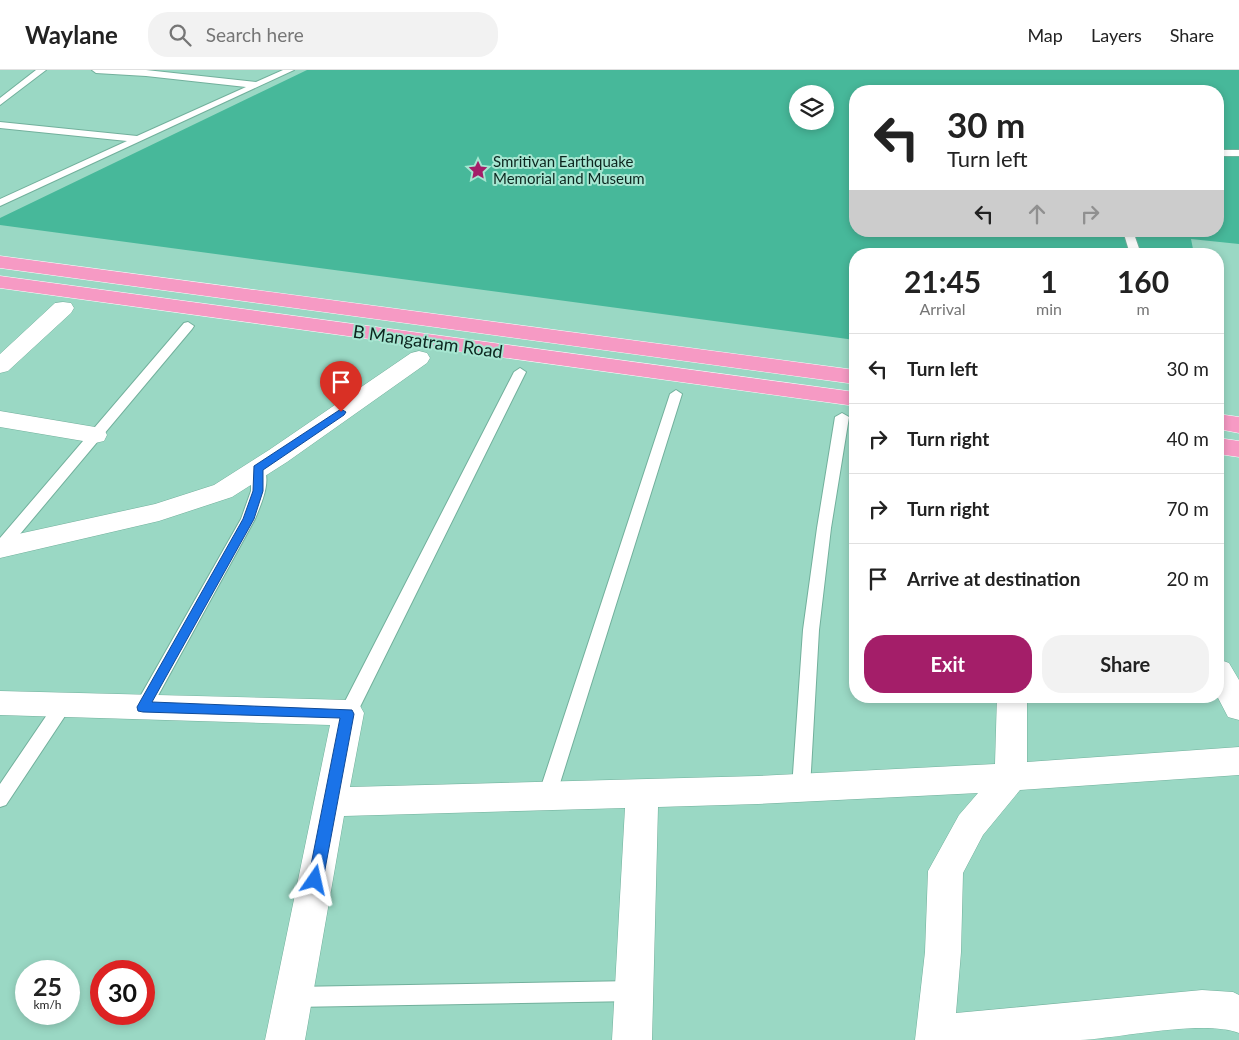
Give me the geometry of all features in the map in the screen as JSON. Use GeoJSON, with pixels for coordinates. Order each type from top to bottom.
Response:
{"type":"FeatureCollection","features":[{"type":"Feature","properties":{"kind":"highway","name":"B Mangatram Road"},"geometry":{"type":"LineString","coordinates":[[0,262],[849,376]]}},
{"type":"Feature","properties":{"kind":"highway","name":"B Mangatram Road"},"geometry":{"type":"LineString","coordinates":[[0,282],[849,398]]}},
{"type":"Feature","properties":{"kind":"highway"},"geometry":{"type":"LineString","coordinates":[[1224,423],[1239,425]]}},
{"type":"Feature","properties":{"kind":"highway"},"geometry":{"type":"LineString","coordinates":[[1224,447],[1239,449]]}},
{"type":"Feature","properties":{"kind":"street"},"geometry":{"type":"LineString","coordinates":[[0,366],[63,308]]}},
{"type":"Feature","properties":{"kind":"street"},"geometry":{"type":"LineString","coordinates":[[0,548],[159,512],[223,491],[419,358]]}},
{"type":"Feature","properties":{"kind":"street"},"geometry":{"type":"LineString","coordinates":[[0,420],[95,435]]}},
{"type":"Feature","properties":{"kind":"street"},"geometry":{"type":"LineString","coordinates":[[1224,682],[1239,708]]}},
{"type":"Feature","properties":{"kind":"street"},"geometry":{"type":"LineString","coordinates":[[0,703],[348,714],[285,1040]]}},
{"type":"Feature","properties":{"kind":"street"},"geometry":{"type":"LineString","coordinates":[[1012,703],[1011,777],[970,825],[946,872],[943,952],[934,1037],[1202,1009],[1234,1011],[1239,1014]]}},
{"type":"Feature","properties":{"kind":"street"},"geometry":{"type":"LineString","coordinates":[[330,802],[801,788],[1011,777],[1239,761]]}},
{"type":"Feature","properties":{"kind":"street"},"geometry":{"type":"LineString","coordinates":[[632,1040],[642,794]]}},
{"type":"Feature","properties":{"kind":"lane"},"geometry":{"type":"LineString","coordinates":[[0,102],[42,70]]}},
{"type":"Feature","properties":{"kind":"lane"},"geometry":{"type":"LineString","coordinates":[[96,70],[149,71],[257,85]]}},
{"type":"Feature","properties":{"kind":"lane"},"geometry":{"type":"LineString","coordinates":[[0,203],[290,70]]}},
{"type":"Feature","properties":{"kind":"lane"},"geometry":{"type":"LineString","coordinates":[[0,125],[138,140]]}},
{"type":"Feature","properties":{"kind":"lane"},"geometry":{"type":"LineString","coordinates":[[1224,154],[1239,153]]}},
{"type":"Feature","properties":{"kind":"lane"},"geometry":{"type":"LineString","coordinates":[[0,548],[188,326]]}},
{"type":"Feature","properties":{"kind":"lane"},"geometry":{"type":"LineString","coordinates":[[348,714],[520,372]]}},
{"type":"Feature","properties":{"kind":"lane"},"geometry":{"type":"LineString","coordinates":[[547,796],[676,394]]}},
{"type":"Feature","properties":{"kind":"lane"},"geometry":{"type":"LineString","coordinates":[[801,788],[811,630],[824,528],[842,417]]}},
{"type":"Feature","properties":{"kind":"lane"},"geometry":{"type":"LineString","coordinates":[[143,707],[248,519],[258,491],[258,469]]}},
{"type":"Feature","properties":{"kind":"lane"},"geometry":{"type":"LineString","coordinates":[[0,799],[63,705]]}},
{"type":"Feature","properties":{"kind":"lane"},"geometry":{"type":"LineString","coordinates":[[293,997],[634,991]]}},
{"type":"Feature","properties":{"kind":"green space","name":"Smritivan Earthquake Memorial and Museum"},"geometry":{"type":"Polygon","coordinates":[[[307,70],[1239,70],[1239,244],[1191,239],[1193,248],[849,248],[849,339],[0,225],[0,218],[307,70]]]}},
{"type":"Feature","properties":{"kind":"place","name":"Smritivan Earthquake Memorial and Museum"},"geometry":{"type":"Point","coordinates":[478,170]}},
{"type":"Feature","properties":{"kind":"route"},"geometry":{"type":"LineString","coordinates":[[315,880],[348,714],[143,707],[248,519],[258,491],[258,469],[341,412]]}}]}
